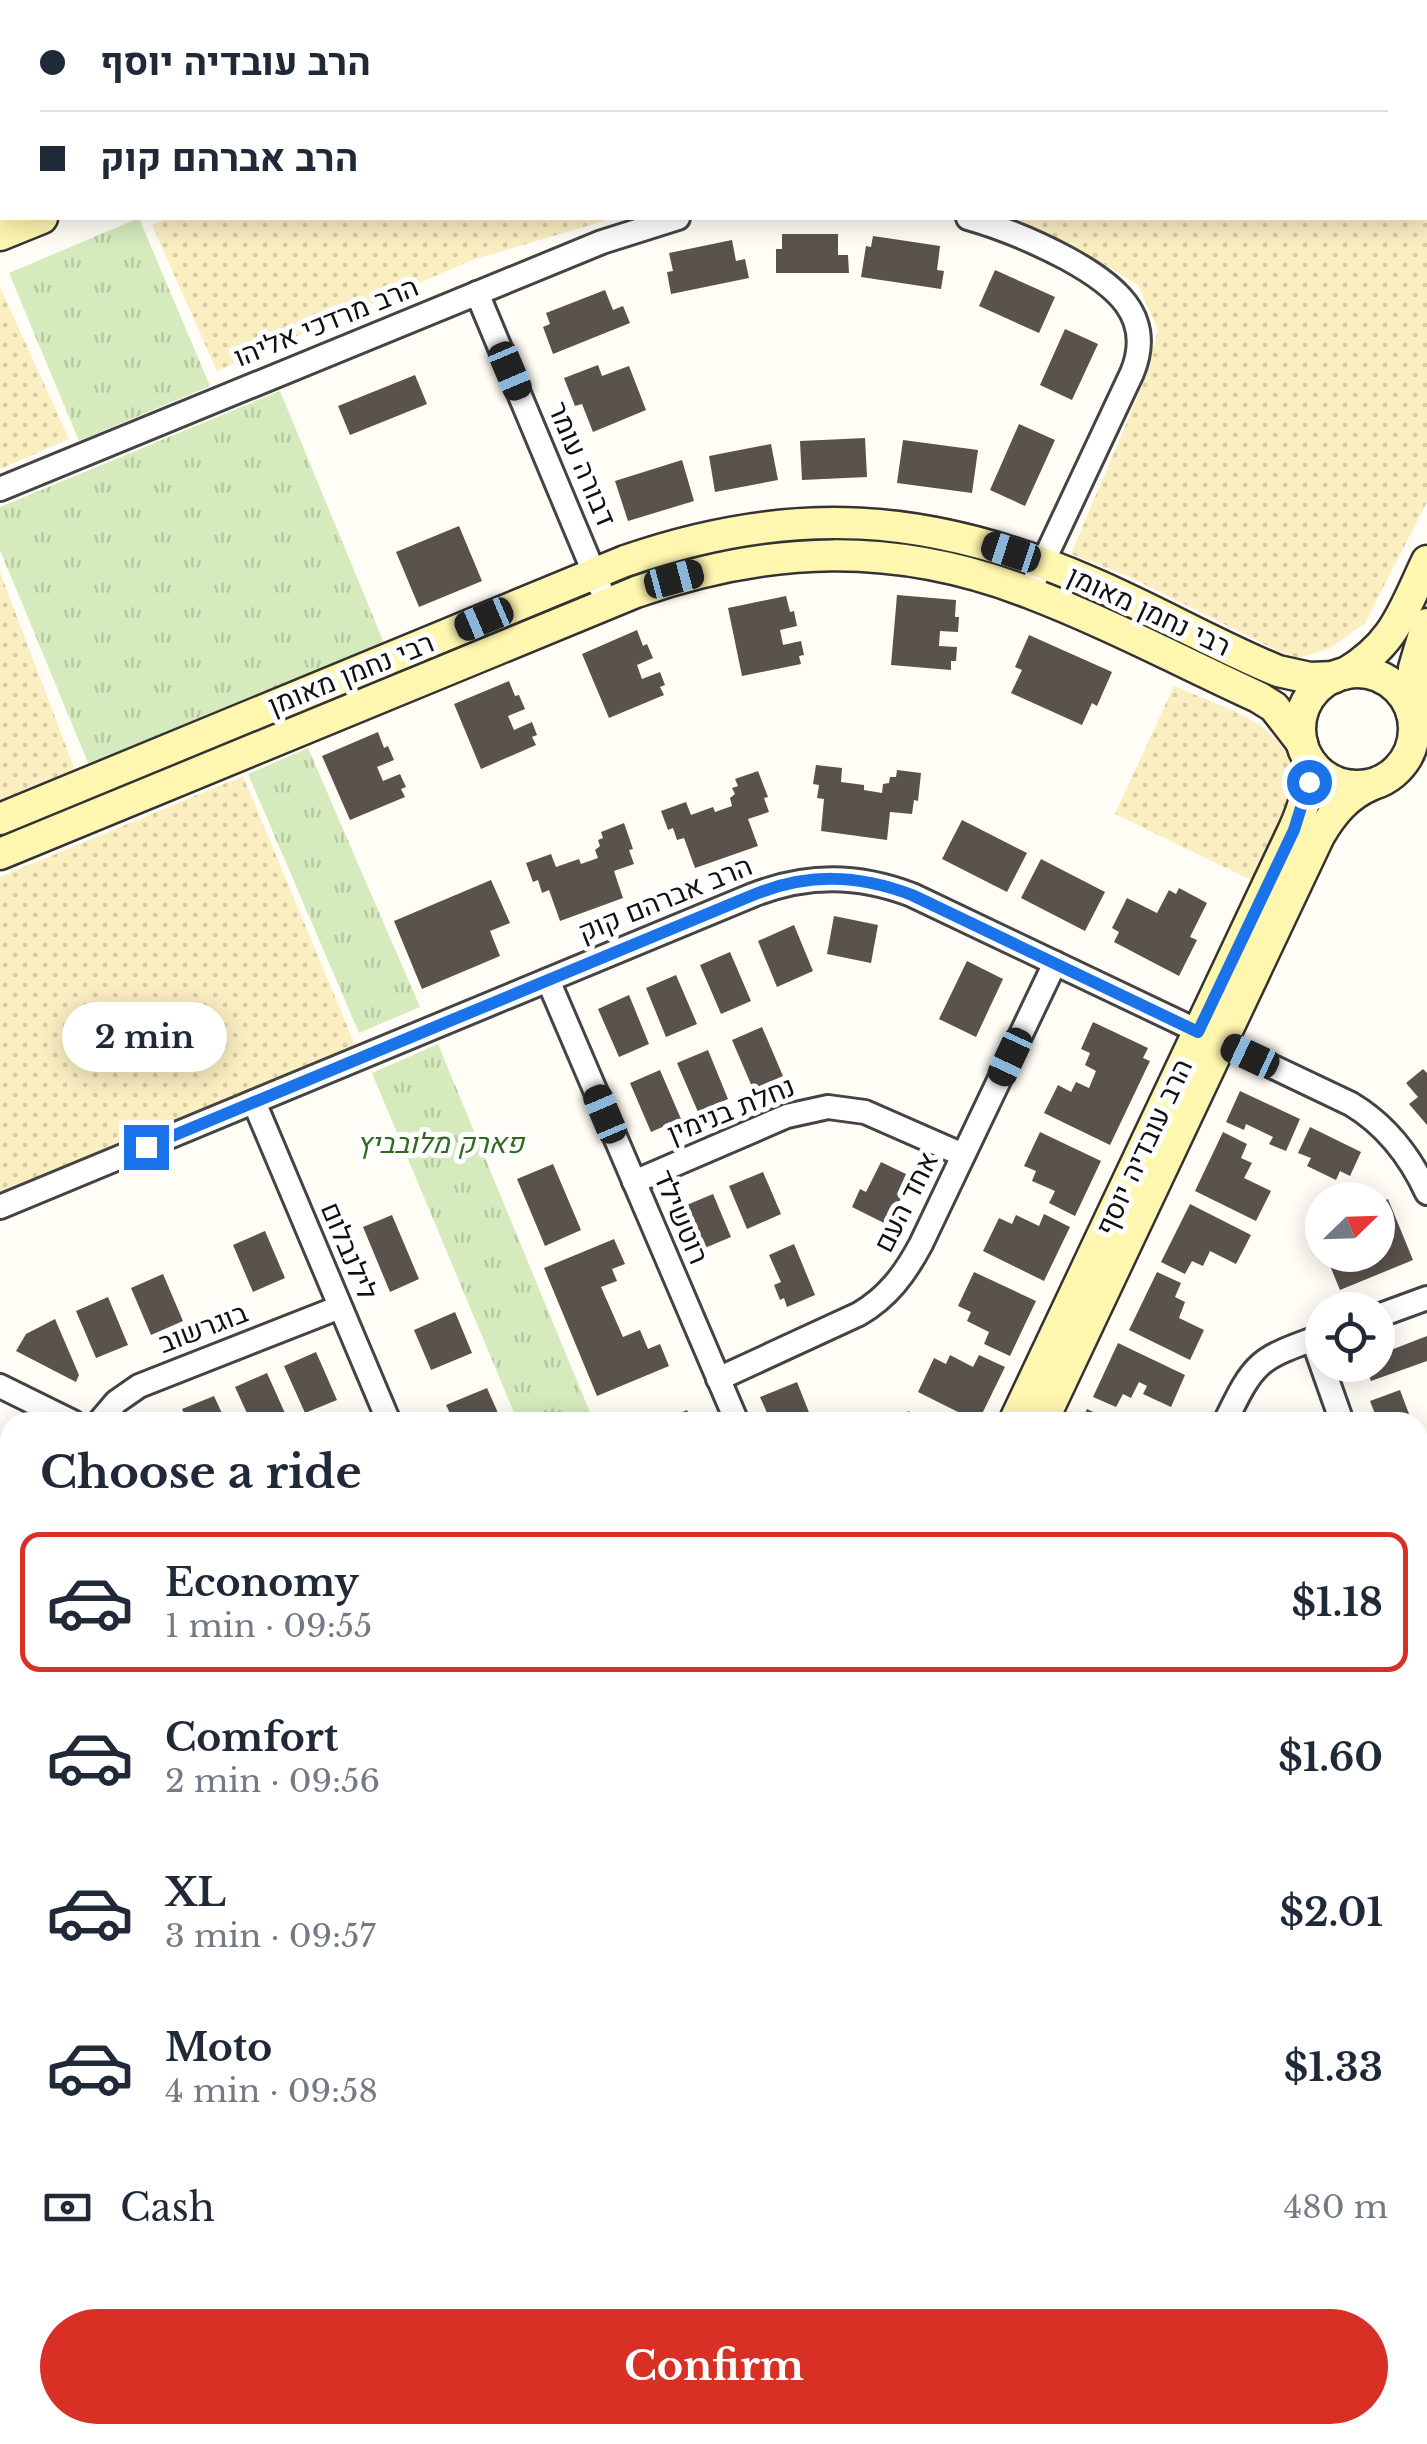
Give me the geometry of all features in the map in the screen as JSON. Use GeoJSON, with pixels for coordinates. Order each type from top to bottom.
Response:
{"type":"FeatureCollection","features":[{"type":"Feature","properties":{"kind":"street"},"geometry":{"type":"LineString","coordinates":[[0,235],[37,220]]}},
{"type":"Feature","properties":{"kind":"street","name":"הרב מרדכי אליהו"},"geometry":{"type":"LineString","coordinates":[[0,489],[602,242],[672,220]]}},
{"type":"Feature","properties":{"kind":"street"},"geometry":{"type":"LineString","coordinates":[[975,220],[1046,247],[1102,279],[1128,306],[1139,340],[1136,362],[1029,592]]}},
{"type":"Feature","properties":{"kind":"street","name":"דבורה עומר"},"geometry":{"type":"LineString","coordinates":[[478,293],[607,604]]}},
{"type":"Feature","properties":{"kind":"street","name":"רבי נחמן מאומן"},"geometry":{"type":"LineString","coordinates":[[0,819],[595,574],[664,548],[747,528],[836,522],[884,525],[984,544],[1093,583],[1278,670],[1310,678],[1340,675]]}},
{"type":"Feature","properties":{"kind":"street","name":"רבי נחמן מאומן"},"geometry":{"type":"LineString","coordinates":[[0,854],[674,579],[752,561],[822,555],[928,564],[1029,592],[1274,707],[1306,751]]}},
{"type":"Feature","properties":{"kind":"street"},"geometry":{"type":"LineString","coordinates":[[1427,561],[1385,643],[1360,664],[1322,685],[1306,704],[1301,719],[1306,751],[1320,772],[1340,784],[1355,786],[1402,775],[1427,778]]}},
{"type":"Feature","properties":{"kind":"street"},"geometry":{"type":"LineString","coordinates":[[1379,781],[1400,768],[1418,727],[1413,677],[1427,624]]}},
{"type":"Feature","properties":{"kind":"street"},"geometry":{"type":"LineString","coordinates":[[1340,675],[1368,674],[1390,683],[1406,701],[1418,727]]}},
{"type":"Feature","properties":{"kind":"street","name":"הרב עובדיה יוסף"},"geometry":{"type":"LineString","coordinates":[[1046,1412],[1210,1037],[1298,821],[1309,782],[1306,751]]}},
{"type":"Feature","properties":{"kind":"street","name":"הרב עובדיה יוסף"},"geometry":{"type":"LineString","coordinates":[[1019,1412],[1210,1037],[1319,836],[1343,803],[1379,781]]}},
{"type":"Feature","properties":{"kind":"street","name":"הרב אברהם קוק"},"geometry":{"type":"LineString","coordinates":[[0,1207],[772,887],[828,878],[896,888],[1365,1112],[1398,1144],[1427,1193]]}},
{"type":"Feature","properties":{"kind":"street","name":"אחד העם"},"geometry":{"type":"LineString","coordinates":[[718,1379],[848,1320],[886,1294],[901,1278],[1055,963]]}},
{"type":"Feature","properties":{"kind":"street","name":"רוטשילד"},"geometry":{"type":"LineString","coordinates":[[548,980],[733,1412]]}},
{"type":"Feature","properties":{"kind":"street","name":"לילנבלום"},"geometry":{"type":"LineString","coordinates":[[254,1102],[385,1412]]}},
{"type":"Feature","properties":{"kind":"street","name":"נחלת בנימין"},"geometry":{"type":"LineString","coordinates":[[634,1182],[787,1116],[828,1106],[865,1112],[963,1155]]}},
{"type":"Feature","properties":{"kind":"street"},"geometry":{"type":"LineString","coordinates":[[1395,1310],[1427,1298]]}},
{"type":"Feature","properties":{"kind":"street","name":"בוגרשוב"},"geometry":{"type":"LineString","coordinates":[[106,1412],[140,1386],[340,1307]]}},
{"type":"Feature","properties":{"kind":"street"},"geometry":{"type":"LineString","coordinates":[[1230,1412],[1256,1367],[1274,1354],[1305,1343]]}},
{"type":"Feature","properties":{"kind":"street"},"geometry":{"type":"LineString","coordinates":[[1331,1382],[1339,1412]]}},
{"type":"Feature","properties":{"kind":"street"},"geometry":{"type":"LineString","coordinates":[[0,1386],[53,1412]]}},
{"type":"Feature","properties":{"kind":"sand"},"geometry":{"type":"Polygon","coordinates":[[[164,220],[607,220],[472,260],[217,371],[152,225],[164,220]]]}},
{"type":"Feature","properties":{"kind":"sand"},"geometry":{"type":"Polygon","coordinates":[[[1019,220],[1427,220],[1427,502],[1365,623],[1329,649],[1294,659],[1130,577],[1071,554],[1143,384],[1158,330],[1138,285],[1088,254],[1019,220]]]}},
{"type":"Feature","properties":{"kind":"sand"},"geometry":{"type":"Polygon","coordinates":[[[0,287],[69,439],[0,469],[0,287]]]}},
{"type":"Feature","properties":{"kind":"sand"},"geometry":{"type":"Polygon","coordinates":[[[0,572],[75,770],[0,800],[0,572]]]}},
{"type":"Feature","properties":{"kind":"sand"},"geometry":{"type":"Polygon","coordinates":[[[1174,686],[1260,725],[1288,757],[1292,778],[1288,803],[1251,880],[1115,814],[1174,686]]]}},
{"type":"Feature","properties":{"kind":"sand"},"geometry":{"type":"Polygon","coordinates":[[[243,776],[355,1045],[0,1194],[0,877],[243,776]]]}},
{"type":"Feature","properties":{"kind":"green space"},"geometry":{"type":"Polygon","coordinates":[[[140,220],[210,386],[79,441],[9,273],[140,220]]]}},
{"type":"Feature","properties":{"kind":"green space"},"geometry":{"type":"Polygon","coordinates":[[[280,391],[384,643],[89,765],[0,550],[0,507],[280,391]]]}},
{"type":"Feature","properties":{"kind":"green space"},"geometry":{"type":"Polygon","coordinates":[[[308,748],[420,1007],[359,1033],[248,774],[308,748]]]}},
{"type":"Feature","properties":{"kind":"green space","name":"פארק מלובביץ"},"geometry":{"type":"Polygon","coordinates":[[[438,1044],[590,1412],[514,1412],[372,1073],[438,1044]]]}},
{"type":"Feature","properties":{"kind":"building"},"geometry":{"type":"Polygon","coordinates":[[[782,234],[838,234],[838,255],[848,255],[849,273],[776,273],[776,249],[782,249],[782,234]]]}},
{"type":"Feature","properties":{"kind":"building"},"geometry":{"type":"Polygon","coordinates":[[[873,236],[940,246],[937,270],[944,271],[941,289],[861,277],[866,246],[871,247],[873,236]]]}},
{"type":"Feature","properties":{"kind":"building"},"geometry":{"type":"Polygon","coordinates":[[[732,240],[736,261],[745,259],[749,278],[671,294],[667,272],[673,271],[669,253],[732,240]]]}},
{"type":"Feature","properties":{"kind":"building"},"geometry":{"type":"Polygon","coordinates":[[[995,270],[1055,297],[1039,333],[979,306],[995,270]]]}},
{"type":"Feature","properties":{"kind":"building"},"geometry":{"type":"Polygon","coordinates":[[[605,290],[613,310],[623,306],[630,323],[553,354],[543,327],[550,324],[546,313],[605,290]]]}},
{"type":"Feature","properties":{"kind":"building"},"geometry":{"type":"Polygon","coordinates":[[[1065,329],[1098,344],[1072,400],[1040,385],[1065,329]]]}},
{"type":"Feature","properties":{"kind":"building"},"geometry":{"type":"Polygon","coordinates":[[[598,365],[602,376],[629,366],[646,410],[593,432],[582,404],[575,406],[564,378],[598,365]]]}},
{"type":"Feature","properties":{"kind":"building"},"geometry":{"type":"Polygon","coordinates":[[[415,375],[427,404],[350,435],[338,406],[415,375]]]}},
{"type":"Feature","properties":{"kind":"building"},"geometry":{"type":"Polygon","coordinates":[[[1019,424],[1055,440],[1025,506],[990,490],[1019,424]]]}},
{"type":"Feature","properties":{"kind":"building"},"geometry":{"type":"Polygon","coordinates":[[[865,438],[867,477],[802,480],[800,441],[865,438]]]}},
{"type":"Feature","properties":{"kind":"building"},"geometry":{"type":"Polygon","coordinates":[[[903,440],[978,450],[972,493],[897,483],[903,440]]]}},
{"type":"Feature","properties":{"kind":"building"},"geometry":{"type":"Polygon","coordinates":[[[771,444],[778,480],[715,492],[709,456],[771,444]]]}},
{"type":"Feature","properties":{"kind":"building"},"geometry":{"type":"Polygon","coordinates":[[[682,460],[694,501],[628,521],[615,481],[682,460]]]}},
{"type":"Feature","properties":{"kind":"building"},"geometry":{"type":"Polygon","coordinates":[[[459,526],[482,581],[419,607],[396,552],[459,526]]]}},
{"type":"Feature","properties":{"kind":"building"},"geometry":{"type":"Polygon","coordinates":[[[897,595],[956,600],[958,632],[940,631],[939,646],[957,647],[951,670],[891,665],[897,595]]]}},
{"type":"Feature","properties":{"kind":"building"},"geometry":{"type":"Polygon","coordinates":[[[786,596],[797,626],[780,630],[783,645],[801,641],[801,664],[742,676],[728,608],[786,596]]]}},
{"type":"Feature","properties":{"kind":"building"},"geometry":{"type":"Polygon","coordinates":[[[637,630],[653,658],[637,665],[642,679],[660,672],[664,695],[609,718],[582,654],[637,630]]]}},
{"type":"Feature","properties":{"kind":"building"},"geometry":{"type":"Polygon","coordinates":[[[1029,635],[1112,672],[1097,706],[1092,703],[1082,725],[1011,693],[1022,670],[1015,667],[1029,635]]]}},
{"type":"Feature","properties":{"kind":"building"},"geometry":{"type":"Polygon","coordinates":[[[509,681],[525,709],[508,716],[514,730],[532,722],[536,745],[481,769],[454,704],[509,681]]]}},
{"type":"Feature","properties":{"kind":"building"},"geometry":{"type":"Polygon","coordinates":[[[378,732],[394,760],[377,767],[383,781],[400,774],[406,787],[401,789],[405,797],[350,820],[322,756],[378,732]]]}},
{"type":"Feature","properties":{"kind":"building"},"geometry":{"type":"Polygon","coordinates":[[[816,765],[842,768],[841,782],[864,785],[864,790],[882,793],[883,784],[896,777],[897,770],[921,773],[918,801],[914,800],[912,814],[890,812],[887,840],[821,831],[824,799],[817,798],[819,785],[813,784],[816,765]]]}},
{"type":"Feature","properties":{"kind":"building"},"geometry":{"type":"Polygon","coordinates":[[[758,771],[769,812],[748,819],[758,846],[695,868],[684,838],[677,840],[673,828],[668,830],[661,811],[686,802],[691,815],[713,807],[715,812],[732,806],[732,788],[738,786],[735,779],[758,771]]]}},
{"type":"Feature","properties":{"kind":"building"},"geometry":{"type":"Polygon","coordinates":[[[962,820],[1027,853],[1007,892],[942,859],[962,820]]]}},
{"type":"Feature","properties":{"kind":"building"},"geometry":{"type":"Polygon","coordinates":[[[624,823],[634,864],[614,871],[623,898],[560,921],[549,890],[542,893],[526,863],[551,854],[556,867],[579,859],[581,864],[598,858],[595,850],[600,846],[598,840],[603,838],[601,832],[624,823]]]}},
{"type":"Feature","properties":{"kind":"building"},"geometry":{"type":"Polygon","coordinates":[[[1041,859],[1105,892],[1085,931],[1021,898],[1041,859]]]}},
{"type":"Feature","properties":{"kind":"building"},"geometry":{"type":"Polygon","coordinates":[[[491,880],[510,923],[490,931],[500,956],[422,989],[394,921],[491,880]]]}},
{"type":"Feature","properties":{"kind":"building"},"geometry":{"type":"Polygon","coordinates":[[[1179,888],[1207,903],[1190,937],[1197,940],[1179,976],[1114,942],[1119,932],[1112,928],[1127,898],[1157,913],[1169,890],[1176,894],[1179,888]]]}},
{"type":"Feature","properties":{"kind":"building"},"geometry":{"type":"Polygon","coordinates":[[[834,916],[878,925],[871,963],[827,954],[834,916]]]}},
{"type":"Feature","properties":{"kind":"building"},"geometry":{"type":"Polygon","coordinates":[[[794,925],[813,971],[777,987],[758,941],[794,925]]]}},
{"type":"Feature","properties":{"kind":"building"},"geometry":{"type":"Polygon","coordinates":[[[730,952],[751,1001],[721,1014],[700,965],[730,952]]]}},
{"type":"Feature","properties":{"kind":"building"},"geometry":{"type":"Polygon","coordinates":[[[967,961],[1003,979],[976,1037],[939,1019],[967,961]]]}},
{"type":"Feature","properties":{"kind":"building"},"geometry":{"type":"Polygon","coordinates":[[[676,975],[697,1024],[666,1037],[646,988],[676,975]]]}},
{"type":"Feature","properties":{"kind":"building"},"geometry":{"type":"Polygon","coordinates":[[[629,995],[649,1044],[619,1057],[598,1009],[629,995]]]}},
{"type":"Feature","properties":{"kind":"building"},"geometry":{"type":"Polygon","coordinates":[[[1093,1022],[1148,1048],[1143,1058],[1150,1061],[1110,1145],[1044,1113],[1058,1085],[1071,1092],[1076,1082],[1089,1088],[1096,1071],[1085,1065],[1090,1053],[1081,1049],[1093,1022]]]}},
{"type":"Feature","properties":{"kind":"building"},"geometry":{"type":"Polygon","coordinates":[[[762,1027],[783,1076],[753,1089],[732,1040],[762,1027]]]}},
{"type":"Feature","properties":{"kind":"building"},"geometry":{"type":"Polygon","coordinates":[[[708,1050],[728,1099],[698,1112],[677,1063],[708,1050]]]}},
{"type":"Feature","properties":{"kind":"building"},"geometry":{"type":"Polygon","coordinates":[[[1423,1069],[1427,1073],[1427,1125],[1409,1104],[1418,1097],[1406,1083],[1423,1069]]]}},
{"type":"Feature","properties":{"kind":"building"},"geometry":{"type":"Polygon","coordinates":[[[660,1070],[681,1119],[651,1132],[630,1083],[660,1070]]]}},
{"type":"Feature","properties":{"kind":"building"},"geometry":{"type":"Polygon","coordinates":[[[1240,1091],[1300,1119],[1286,1151],[1269,1144],[1273,1137],[1246,1124],[1244,1130],[1226,1122],[1240,1091]]]}},
{"type":"Feature","properties":{"kind":"building"},"geometry":{"type":"Polygon","coordinates":[[[1310,1127],[1361,1152],[1350,1176],[1340,1171],[1336,1180],[1307,1166],[1311,1158],[1298,1153],[1310,1127]]]}},
{"type":"Feature","properties":{"kind":"building"},"geometry":{"type":"Polygon","coordinates":[[[1040,1132],[1101,1161],[1075,1216],[1049,1203],[1055,1191],[1032,1181],[1036,1171],[1024,1166],[1040,1132]]]}},
{"type":"Feature","properties":{"kind":"building"},"geometry":{"type":"Polygon","coordinates":[[[1223,1132],[1247,1144],[1241,1158],[1252,1163],[1244,1178],[1271,1191],[1256,1221],[1195,1191],[1223,1132]]]}},
{"type":"Feature","properties":{"kind":"building"},"geometry":{"type":"Polygon","coordinates":[[[881,1162],[906,1174],[897,1194],[902,1196],[888,1225],[852,1207],[860,1189],[866,1192],[881,1162]]]}},
{"type":"Feature","properties":{"kind":"building"},"geometry":{"type":"Polygon","coordinates":[[[553,1164],[581,1230],[545,1246],[517,1179],[553,1164]]]}},
{"type":"Feature","properties":{"kind":"building"},"geometry":{"type":"Polygon","coordinates":[[[763,1172],[781,1214],[747,1229],[729,1186],[763,1172]]]}},
{"type":"Feature","properties":{"kind":"building"},"geometry":{"type":"Polygon","coordinates":[[[713,1194],[731,1237],[700,1250],[682,1207],[713,1194]]]}},
{"type":"Feature","properties":{"kind":"building"},"geometry":{"type":"Polygon","coordinates":[[[1190,1204],[1251,1235],[1236,1264],[1210,1251],[1203,1266],[1192,1261],[1185,1274],[1161,1262],[1190,1204]]]}},
{"type":"Feature","properties":{"kind":"building"},"geometry":{"type":"Polygon","coordinates":[[[1044,1214],[1070,1227],[1044,1281],[983,1251],[999,1218],[1012,1224],[1016,1215],[1039,1226],[1044,1214]]]}},
{"type":"Feature","properties":{"kind":"building"},"geometry":{"type":"Polygon","coordinates":[[[392,1215],[419,1279],[390,1292],[363,1227],[392,1215]]]}},
{"type":"Feature","properties":{"kind":"building"},"geometry":{"type":"Polygon","coordinates":[[[1395,1216],[1413,1260],[1395,1267],[1395,1216]]]}},
{"type":"Feature","properties":{"kind":"building"},"geometry":{"type":"Polygon","coordinates":[[[265,1231],[285,1278],[253,1292],[233,1245],[265,1231]]]}},
{"type":"Feature","properties":{"kind":"building"},"geometry":{"type":"Polygon","coordinates":[[[614,1239],[625,1264],[612,1269],[617,1281],[601,1287],[623,1337],[640,1330],[648,1349],[660,1344],[669,1366],[597,1396],[544,1268],[614,1239]]]}},
{"type":"Feature","properties":{"kind":"building"},"geometry":{"type":"Polygon","coordinates":[[[794,1244],[815,1295],[787,1307],[774,1285],[781,1282],[769,1255],[794,1244]]]}},
{"type":"Feature","properties":{"kind":"building"},"geometry":{"type":"Polygon","coordinates":[[[974,1272],[1036,1301],[1010,1356],[984,1344],[989,1332],[967,1321],[971,1312],[958,1306],[974,1272]]]}},
{"type":"Feature","properties":{"kind":"building"},"geometry":{"type":"Polygon","coordinates":[[[1157,1272],[1181,1283],[1175,1297],[1185,1302],[1179,1318],[1204,1330],[1190,1360],[1129,1330],[1157,1272]]]}},
{"type":"Feature","properties":{"kind":"building"},"geometry":{"type":"Polygon","coordinates":[[[1333,1272],[1384,1272],[1340,1290],[1333,1272]]]}},
{"type":"Feature","properties":{"kind":"building"},"geometry":{"type":"Polygon","coordinates":[[[163,1274],[183,1321],[151,1335],[131,1288],[163,1274]]]}},
{"type":"Feature","properties":{"kind":"building"},"geometry":{"type":"Polygon","coordinates":[[[108,1297],[128,1345],[96,1358],[76,1311],[108,1297]]]}},
{"type":"Feature","properties":{"kind":"building"},"geometry":{"type":"Polygon","coordinates":[[[455,1312],[472,1353],[431,1370],[414,1330],[455,1312]]]}},
{"type":"Feature","properties":{"kind":"building"},"geometry":{"type":"Polygon","coordinates":[[[55,1319],[79,1375],[76,1382],[16,1351],[26,1334],[55,1319]]]}},
{"type":"Feature","properties":{"kind":"building"},"geometry":{"type":"Polygon","coordinates":[[[1427,1336],[1427,1361],[1395,1372],[1395,1348],[1427,1336]]]}},
{"type":"Feature","properties":{"kind":"building"},"geometry":{"type":"Polygon","coordinates":[[[1118,1343],[1185,1375],[1171,1407],[1143,1394],[1147,1386],[1139,1382],[1131,1398],[1123,1394],[1116,1407],[1093,1397],[1118,1343]]]}},
{"type":"Feature","properties":{"kind":"building"},"geometry":{"type":"Polygon","coordinates":[[[316,1352],[337,1400],[305,1412],[284,1366],[316,1352]]]}},
{"type":"Feature","properties":{"kind":"building"},"geometry":{"type":"Polygon","coordinates":[[[950,1355],[973,1367],[979,1355],[1005,1367],[983,1412],[958,1412],[918,1392],[934,1358],[946,1364],[950,1355]]]}},
{"type":"Feature","properties":{"kind":"building"},"geometry":{"type":"Polygon","coordinates":[[[267,1373],[284,1412],[246,1412],[235,1387],[267,1373]]]}},
{"type":"Feature","properties":{"kind":"building"},"geometry":{"type":"Polygon","coordinates":[[[797,1382],[809,1412],[767,1412],[760,1397],[797,1382]]]}},
{"type":"Feature","properties":{"kind":"building"},"geometry":{"type":"Polygon","coordinates":[[[487,1388],[498,1412],[449,1412],[446,1405],[487,1388]]]}},
{"type":"Feature","properties":{"kind":"building"},"geometry":{"type":"Polygon","coordinates":[[[1400,1390],[1408,1412],[1374,1412],[1370,1401],[1400,1390]]]}},
{"type":"Feature","properties":{"kind":"building"},"geometry":{"type":"Polygon","coordinates":[[[214,1396],[221,1412],[183,1412],[182,1409],[214,1396]]]}},
{"type":"Feature","properties":{"kind":"route"},"geometry":{"type":"LineString","coordinates":[[146,1147],[772,887],[810,879],[845,878],[896,888],[1198,1032],[1294,830],[1309,782]]}}]}
